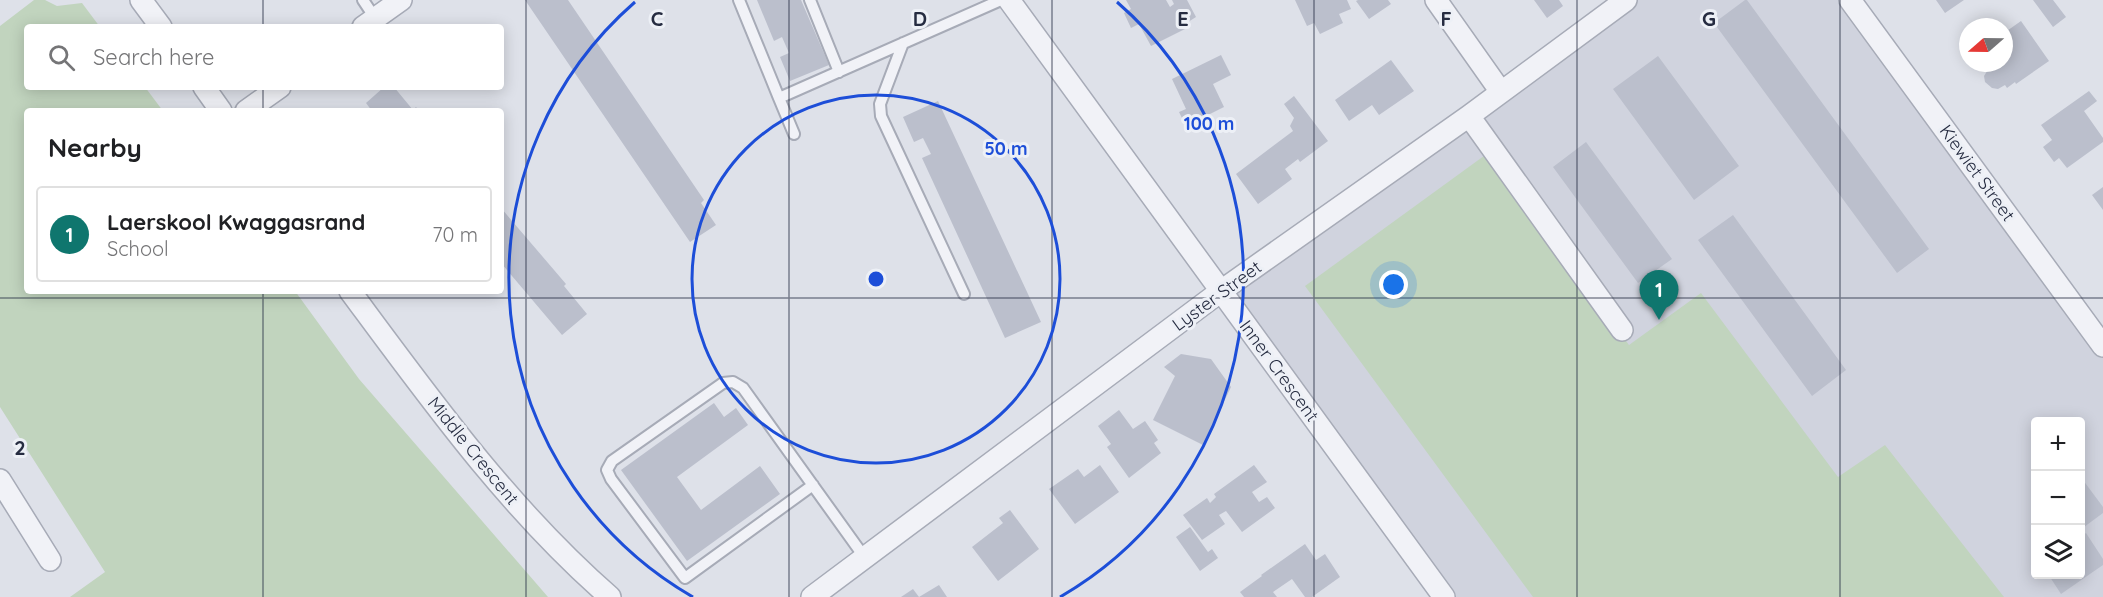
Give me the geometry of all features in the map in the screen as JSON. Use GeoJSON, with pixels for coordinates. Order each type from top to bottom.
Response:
{"type":"FeatureCollection","features":[{"type":"Feature","properties":{"kind":"street"},"geometry":{"type":"LineString","coordinates":[[369,23],[400,0]]}},
{"type":"Feature","properties":{"kind":"street","name":"Inner Crescent"},"geometry":{"type":"LineString","coordinates":[[1009,0],[1444,597]]}},
{"type":"Feature","properties":{"kind":"street"},"geometry":{"type":"LineString","coordinates":[[1436,0],[1501,92]]}},
{"type":"Feature","properties":{"kind":"street","name":"Lyster Street"},"geometry":{"type":"LineString","coordinates":[[812,597],[1221,291],[1469,116],[1626,0]]}},
{"type":"Feature","properties":{"kind":"street","name":"Kiewiet Street"},"geometry":{"type":"LineString","coordinates":[[1850,0],[2103,346]]}},
{"type":"Feature","properties":{"kind":"street"},"geometry":{"type":"LineString","coordinates":[[145,1],[159,24]]}},
{"type":"Feature","properties":{"kind":"street"},"geometry":{"type":"LineString","coordinates":[[206,90],[219,108]]}},
{"type":"Feature","properties":{"kind":"street"},"geometry":{"type":"LineString","coordinates":[[250,108],[276,90]]}},
{"type":"Feature","properties":{"kind":"street"},"geometry":{"type":"LineString","coordinates":[[1469,116],[1622,330]]}},
{"type":"Feature","properties":{"kind":"street","name":"Middle Crescent"},"geometry":{"type":"LineString","coordinates":[[352,294],[458,435],[513,502],[573,565],[610,597]]}},
{"type":"Feature","properties":{"kind":"street"},"geometry":{"type":"LineString","coordinates":[[0,480],[50,560]]}},
{"type":"Feature","properties":{"kind":"lane"},"geometry":{"type":"LineString","coordinates":[[363,0],[369,23]]}},
{"type":"Feature","properties":{"kind":"lane"},"geometry":{"type":"LineString","coordinates":[[739,0],[794,134]]}},
{"type":"Feature","properties":{"kind":"lane"},"geometry":{"type":"LineString","coordinates":[[810,0],[838,72]]}},
{"type":"Feature","properties":{"kind":"lane"},"geometry":{"type":"LineString","coordinates":[[779,98],[1001,0]]}},
{"type":"Feature","properties":{"kind":"lane"},"geometry":{"type":"LineString","coordinates":[[903,43],[880,104],[881,116],[964,294]]}},
{"type":"Feature","properties":{"kind":"lane"},"geometry":{"type":"LineString","coordinates":[[813,485],[685,578],[610,479],[607,470],[612,461],[723,383],[733,382],[744,388],[865,558]]}},
{"type":"Feature","properties":{"kind":"shaded area"},"geometry":{"type":"Polygon","coordinates":[[[1616,0],[1847,0],[2103,350],[2103,597],[1439,597],[1215,291],[1616,0]]]}},
{"type":"Feature","properties":{"kind":"green space"},"geometry":{"type":"Polygon","coordinates":[[[34,0],[45,0],[57,6],[82,3],[98,24],[24,24],[24,90],[147,90],[161,108],[24,108],[24,294],[297,294],[359,379],[548,597],[70,597],[105,572],[0,407],[0,26],[34,0]]]}},
{"type":"Feature","properties":{"kind":"green space"},"geometry":{"type":"Polygon","coordinates":[[[1488,153],[1629,345],[1701,293],[1838,477],[1885,445],[2004,597],[1533,597],[1305,286],[1488,153]]]}},
{"type":"Feature","properties":{"kind":"building"},"geometry":{"type":"Polygon","coordinates":[[[525,0],[568,0],[704,200],[701,203],[716,225],[690,242],[525,0]]]}},
{"type":"Feature","properties":{"kind":"building"},"geometry":{"type":"Polygon","coordinates":[[[757,0],[801,0],[829,65],[790,81],[780,57],[789,53],[782,37],[774,41],[757,0]]]}},
{"type":"Feature","properties":{"kind":"building"},"geometry":{"type":"Polygon","coordinates":[[[1126,0],[1166,0],[1170,7],[1174,4],[1172,0],[1187,0],[1196,17],[1185,24],[1187,28],[1151,46],[1139,24],[1131,28],[1124,13],[1131,9],[1126,0]]]}},
{"type":"Feature","properties":{"kind":"building"},"geometry":{"type":"Polygon","coordinates":[[[1295,0],[1347,0],[1351,9],[1339,14],[1343,23],[1320,34],[1314,23],[1307,26],[1295,0]]]}},
{"type":"Feature","properties":{"kind":"building"},"geometry":{"type":"Polygon","coordinates":[[[1388,0],[1391,4],[1369,19],[1356,1],[1388,0]]]}},
{"type":"Feature","properties":{"kind":"building"},"geometry":{"type":"Polygon","coordinates":[[[1534,0],[1559,0],[1563,6],[1547,18],[1534,0]]]}},
{"type":"Feature","properties":{"kind":"building"},"geometry":{"type":"Polygon","coordinates":[[[1745,0],[1929,249],[1897,273],[1714,23],[1745,0]]]}},
{"type":"Feature","properties":{"kind":"building"},"geometry":{"type":"Polygon","coordinates":[[[1936,0],[1964,0],[1945,13],[1936,0]]]}},
{"type":"Feature","properties":{"kind":"building"},"geometry":{"type":"Polygon","coordinates":[[[2033,0],[2053,0],[2066,17],[2053,27],[2033,0]]]}},
{"type":"Feature","properties":{"kind":"building"},"geometry":{"type":"Polygon","coordinates":[[[2021,21],[2049,61],[2016,84],[2015,82],[2007,88],[2005,85],[1998,89],[1992,88],[1985,82],[1984,76],[1986,72],[2013,72],[2013,27],[2021,21]]]}},
{"type":"Feature","properties":{"kind":"building"},"geometry":{"type":"Polygon","coordinates":[[[1221,55],[1231,75],[1213,84],[1224,107],[1186,126],[1179,112],[1186,109],[1172,79],[1221,55]]]}},
{"type":"Feature","properties":{"kind":"building"},"geometry":{"type":"Polygon","coordinates":[[[1658,56],[1739,166],[1694,200],[1613,89],[1658,56]]]}},
{"type":"Feature","properties":{"kind":"building"},"geometry":{"type":"Polygon","coordinates":[[[1391,60],[1414,91],[1379,115],[1372,105],[1349,121],[1335,100],[1391,60]]]}},
{"type":"Feature","properties":{"kind":"building"},"geometry":{"type":"Polygon","coordinates":[[[381,90],[396,90],[411,108],[370,108],[366,103],[381,90]]]}},
{"type":"Feature","properties":{"kind":"building"},"geometry":{"type":"Polygon","coordinates":[[[2089,91],[2097,101],[2084,111],[2103,138],[2103,142],[2067,168],[2059,158],[2054,162],[2043,147],[2052,140],[2041,125],[2089,91]]]}},
{"type":"Feature","properties":{"kind":"building"},"geometry":{"type":"Polygon","coordinates":[[[1294,96],[1328,141],[1300,162],[1298,159],[1285,169],[1292,179],[1258,204],[1236,174],[1293,131],[1290,126],[1294,118],[1284,104],[1294,96]]]}},
{"type":"Feature","properties":{"kind":"building"},"geometry":{"type":"Polygon","coordinates":[[[938,101],[1041,322],[1005,338],[922,158],[931,154],[923,138],[914,142],[903,117],[938,101]]]}},
{"type":"Feature","properties":{"kind":"building"},"geometry":{"type":"Polygon","coordinates":[[[1586,142],[1672,259],[1638,283],[1553,167],[1586,142]]]}},
{"type":"Feature","properties":{"kind":"building"},"geometry":{"type":"Polygon","coordinates":[[[2103,187],[2103,210],[2092,195],[2103,187]]]}},
{"type":"Feature","properties":{"kind":"building"},"geometry":{"type":"Polygon","coordinates":[[[504,212],[566,284],[564,286],[587,314],[562,335],[504,267],[504,212]]]}},
{"type":"Feature","properties":{"kind":"building"},"geometry":{"type":"Polygon","coordinates":[[[1733,215],[1846,370],[1812,396],[1698,240],[1733,215]]]}},
{"type":"Feature","properties":{"kind":"building"},"geometry":{"type":"Polygon","coordinates":[[[1181,354],[1211,359],[1231,387],[1203,445],[1153,420],[1175,376],[1164,367],[1181,354]]]}},
{"type":"Feature","properties":{"kind":"building"},"geometry":{"type":"Polygon","coordinates":[[[714,403],[724,417],[736,408],[748,425],[677,477],[701,510],[760,466],[780,494],[687,561],[621,470],[714,403]]]}},
{"type":"Feature","properties":{"kind":"building"},"geometry":{"type":"Polygon","coordinates":[[[1119,410],[1133,429],[1145,421],[1158,440],[1154,443],[1161,453],[1129,478],[1107,447],[1111,444],[1098,426],[1119,410]]]}},
{"type":"Feature","properties":{"kind":"building"},"geometry":{"type":"Polygon","coordinates":[[[1100,465],[1119,492],[1075,524],[1049,489],[1078,469],[1084,477],[1100,465]]]}},
{"type":"Feature","properties":{"kind":"building"},"geometry":{"type":"Polygon","coordinates":[[[1254,465],[1267,482],[1252,492],[1259,502],[1267,497],[1275,508],[1242,532],[1226,511],[1219,515],[1225,524],[1202,540],[1183,515],[1207,498],[1210,503],[1216,497],[1214,494],[1254,465]]]}},
{"type":"Feature","properties":{"kind":"building"},"geometry":{"type":"Polygon","coordinates":[[[2085,483],[2103,507],[2103,513],[2085,526],[2085,483]]]}},
{"type":"Feature","properties":{"kind":"building"},"geometry":{"type":"Polygon","coordinates":[[[1010,510],[1039,549],[998,581],[972,547],[1003,523],[999,518],[1010,510]]]}},
{"type":"Feature","properties":{"kind":"building"},"geometry":{"type":"Polygon","coordinates":[[[1190,527],[1208,552],[1212,549],[1218,558],[1200,571],[1176,537],[1190,527]]]}},
{"type":"Feature","properties":{"kind":"building"},"geometry":{"type":"Polygon","coordinates":[[[2085,534],[2103,559],[2103,565],[2085,577],[2085,534]]]}},
{"type":"Feature","properties":{"kind":"building"},"geometry":{"type":"Polygon","coordinates":[[[1305,544],[1316,560],[1325,554],[1340,577],[1312,597],[1305,597],[1292,579],[1273,592],[1277,597],[1244,597],[1240,592],[1305,544]]]}},
{"type":"Feature","properties":{"kind":"building"},"geometry":{"type":"Polygon","coordinates":[[[2051,579],[2083,579],[2061,594],[2051,579]]]}},
{"type":"Feature","properties":{"kind":"building"},"geometry":{"type":"Polygon","coordinates":[[[939,585],[947,597],[919,597],[939,585]]]}},
{"type":"Feature","properties":{"kind":"building"},"geometry":{"type":"Polygon","coordinates":[[[913,589],[919,597],[901,597],[913,589]]]}},
{"type":"Feature","properties":{"kind":"place","name":"Laerskool Kwaggasrand"},"geometry":{"type":"Point","coordinates":[1659,320]}}]}
